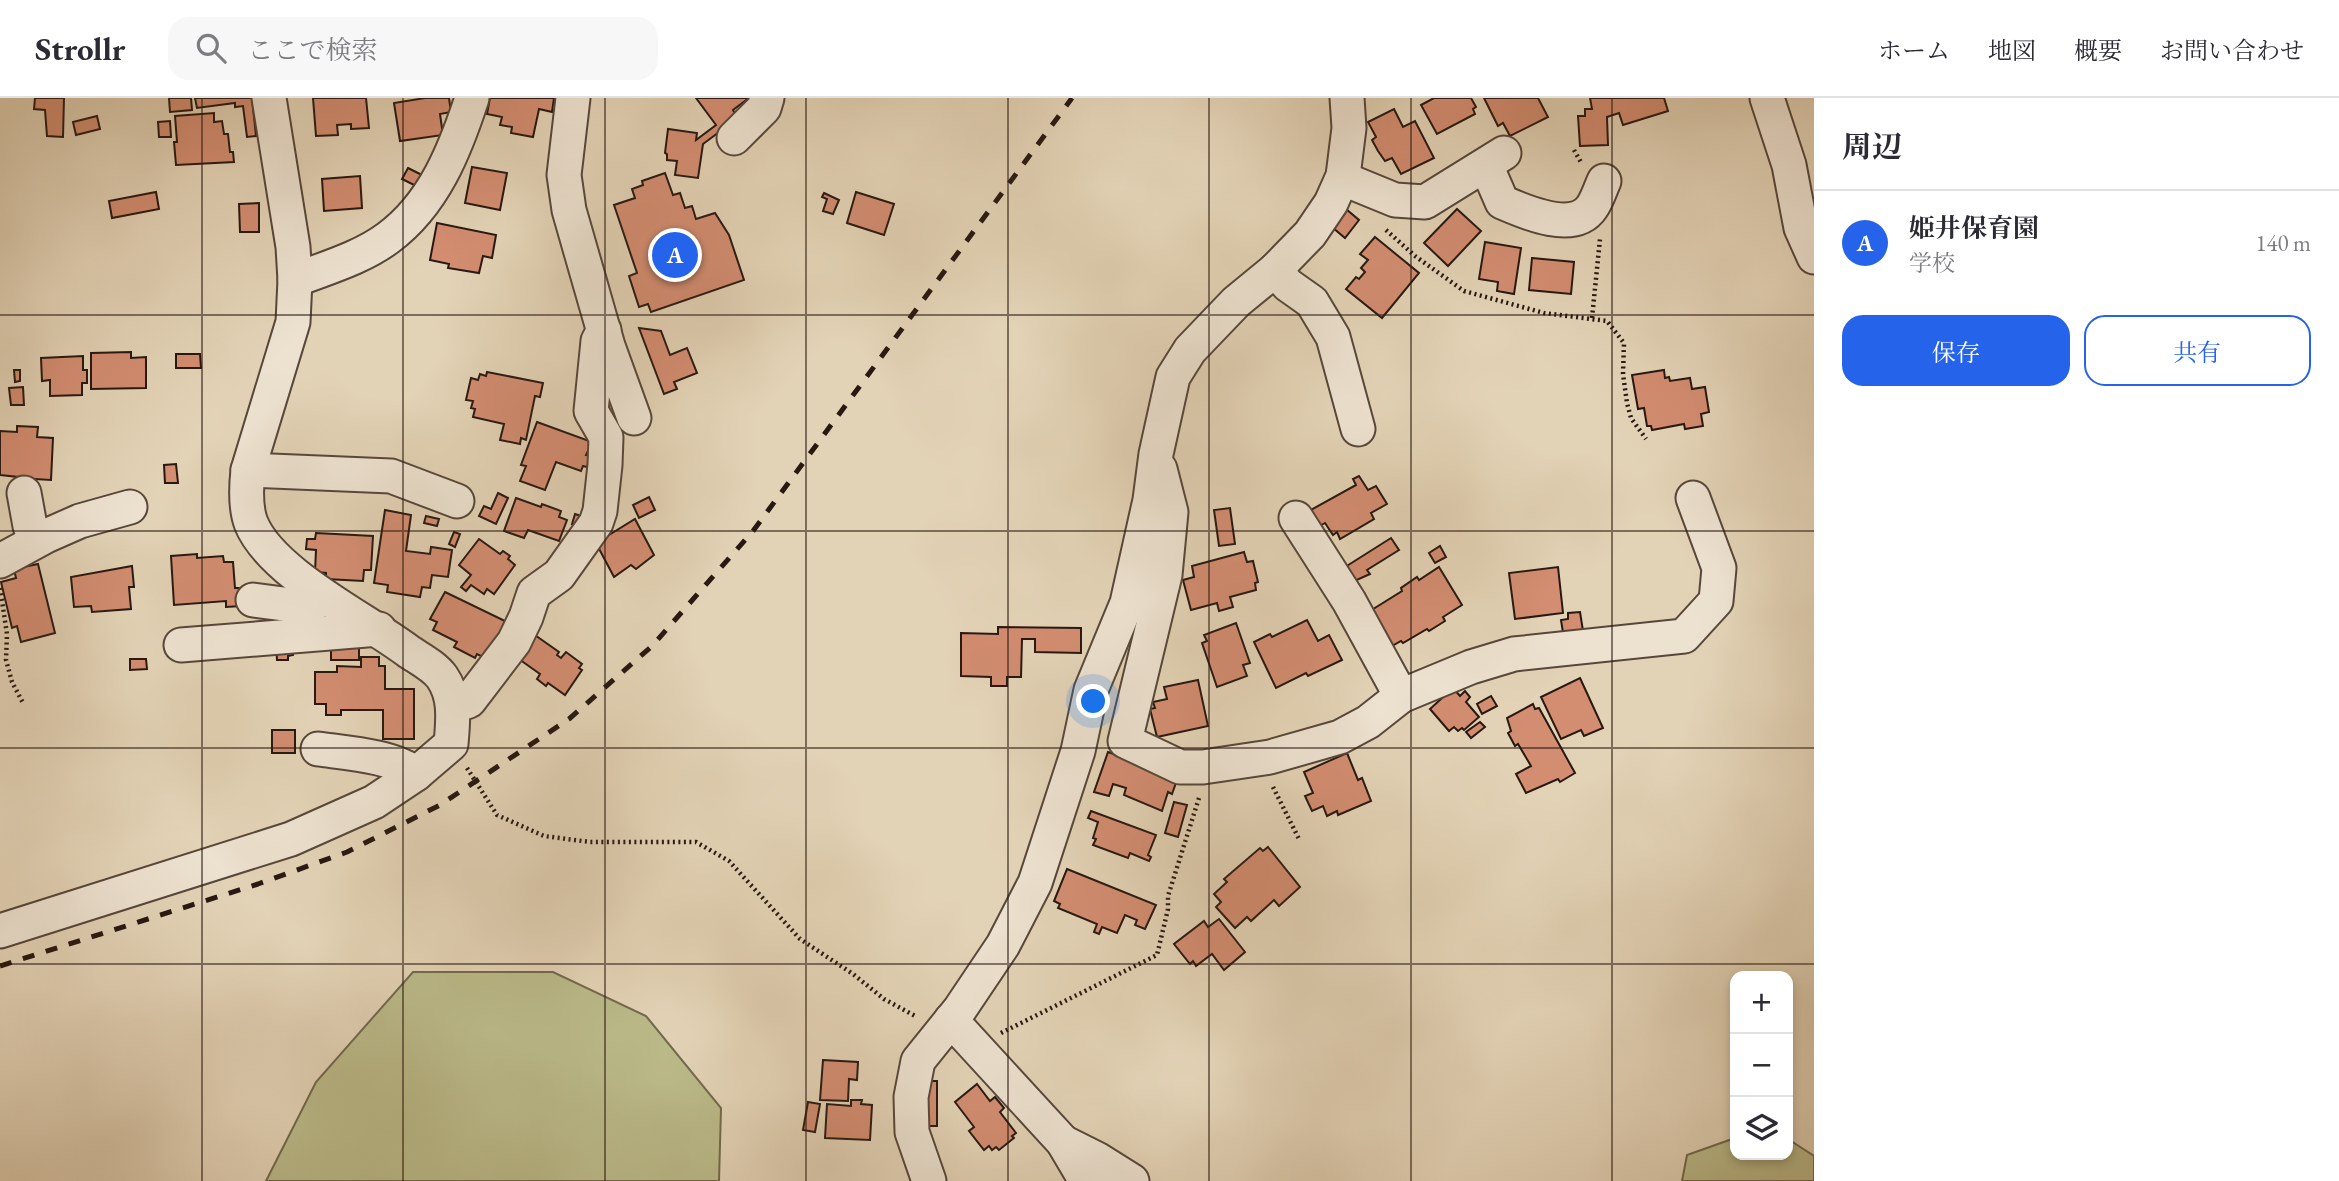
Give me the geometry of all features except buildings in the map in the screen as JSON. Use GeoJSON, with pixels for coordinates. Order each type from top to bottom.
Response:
{"type":"FeatureCollection","features":[{"type":"Feature","properties":{"kind":"street"},"geometry":{"type":"LineString","coordinates":[[0,930],[291,839],[374,802],[416,774],[451,744],[454,706],[442,676],[379,629],[328,599],[288,568],[263,544],[251,522],[246,492],[248,470],[293,321],[295,280],[293,247],[269,98]]}},
{"type":"Feature","properties":{"kind":"street"},"geometry":{"type":"LineString","coordinates":[[295,280],[355,257],[388,238],[417,210],[442,176],[472,98]]}},
{"type":"Feature","properties":{"kind":"street"},"geometry":{"type":"LineString","coordinates":[[573,98],[564,175],[569,210],[604,330],[634,418]]}},
{"type":"Feature","properties":{"kind":"street"},"geometry":{"type":"LineString","coordinates":[[734,138],[764,108],[767,98]]}},
{"type":"Feature","properties":{"kind":"street"},"geometry":{"type":"LineString","coordinates":[[929,1181],[912,1132],[911,1097],[918,1061],[951,1020],[1003,945],[1035,883],[1079,751],[1091,690],[1127,603],[1173,377],[1190,350],[1236,302],[1275,270],[1310,234],[1331,203],[1343,176],[1349,128],[1347,98]]}},
{"type":"Feature","properties":{"kind":"street"},"geometry":{"type":"LineString","coordinates":[[1767,98],[1789,165],[1801,228],[1814,257]]}},
{"type":"Feature","properties":{"kind":"street"},"geometry":{"type":"LineString","coordinates":[[1343,176],[1395,200],[1425,201],[1495,159],[1502,201],[1532,215],[1572,221],[1591,210],[1604,181]]}},
{"type":"Feature","properties":{"kind":"street"},"geometry":{"type":"LineString","coordinates":[[1275,270],[1288,285],[1312,302],[1333,337],[1358,429]]}},
{"type":"Feature","properties":{"kind":"street"},"geometry":{"type":"LineString","coordinates":[[454,706],[469,701],[514,642],[534,593],[559,575],[596,523],[600,511],[606,437],[591,411],[598,341],[604,330]]}},
{"type":"Feature","properties":{"kind":"street"},"geometry":{"type":"LineString","coordinates":[[1156,454],[1171,512],[1166,562],[1125,741],[1180,767],[1203,767],[1270,757],[1340,737],[1368,722],[1401,696],[1471,667],[1514,654],[1684,636],[1716,601],[1719,568],[1693,498]]}},
{"type":"Feature","properties":{"kind":"street"},"geometry":{"type":"LineString","coordinates":[[248,470],[391,475],[457,501]]}},
{"type":"Feature","properties":{"kind":"street"},"geometry":{"type":"LineString","coordinates":[[24,493],[30,526],[38,540]]}},
{"type":"Feature","properties":{"kind":"street"},"geometry":{"type":"LineString","coordinates":[[0,561],[38,540],[80,522],[130,507]]}},
{"type":"Feature","properties":{"kind":"street"},"geometry":{"type":"LineString","coordinates":[[1296,518],[1349,601],[1401,696]]}},
{"type":"Feature","properties":{"kind":"street"},"geometry":{"type":"LineString","coordinates":[[254,600],[299,606],[328,599]]}},
{"type":"Feature","properties":{"kind":"street"},"geometry":{"type":"LineString","coordinates":[[181,645],[379,629]]}},
{"type":"Feature","properties":{"kind":"street"},"geometry":{"type":"LineString","coordinates":[[318,749],[377,758],[410,769],[416,774]]}},
{"type":"Feature","properties":{"kind":"street"},"geometry":{"type":"LineString","coordinates":[[951,1020],[1062,1142],[1086,1181]]}},
{"type":"Feature","properties":{"kind":"street"},"geometry":{"type":"LineString","coordinates":[[1062,1142],[1097,1158],[1132,1181]]}},
{"type":"Feature","properties":{"kind":"path"},"geometry":{"type":"LineString","coordinates":[[1376,221],[1415,256],[1464,291],[1544,313],[1607,321],[1624,343],[1623,374],[1627,403],[1631,418],[1646,439]]}},
{"type":"Feature","properties":{"kind":"path"},"geometry":{"type":"LineString","coordinates":[[0,587],[6,634],[6,660],[12,682],[23,703]]}},
{"type":"Feature","properties":{"kind":"path"},"geometry":{"type":"LineString","coordinates":[[451,744],[497,815],[544,836],[590,842],[696,842],[729,860],[800,939],[853,974],[884,999],[929,1022],[951,1020]]}},
{"type":"Feature","properties":{"kind":"path"},"geometry":{"type":"LineString","coordinates":[[1249,760],[1278,792],[1299,839]]}},
{"type":"Feature","properties":{"kind":"path"},"geometry":{"type":"LineString","coordinates":[[976,1046],[1157,955],[1168,909],[1168,896],[1203,786],[1203,767]]}},
{"type":"Feature","properties":{"kind":"shaded area"},"geometry":{"type":"Polygon","coordinates":[[[413,972],[553,972],[646,1016],[721,1108],[719,1181],[266,1181],[316,1082],[413,972]]]}},
{"type":"Feature","properties":{"kind":"shaded area"},"geometry":{"type":"Polygon","coordinates":[[[1730,1140],[1730,1160],[1793,1160],[1793,1142],[1814,1156],[1814,1181],[1682,1181],[1687,1155],[1730,1140]]]}},
{"type":"Feature","properties":{"kind":"railway"},"geometry":{"type":"LineString","coordinates":[[0,966],[258,884],[347,852],[440,805],[569,719],[652,646],[753,531],[1072,98]]}},
{"type":"Feature","properties":{"kind":"place","name":"姫井保育園"},"geometry":{"type":"Point","coordinates":[675,255]}}]}
